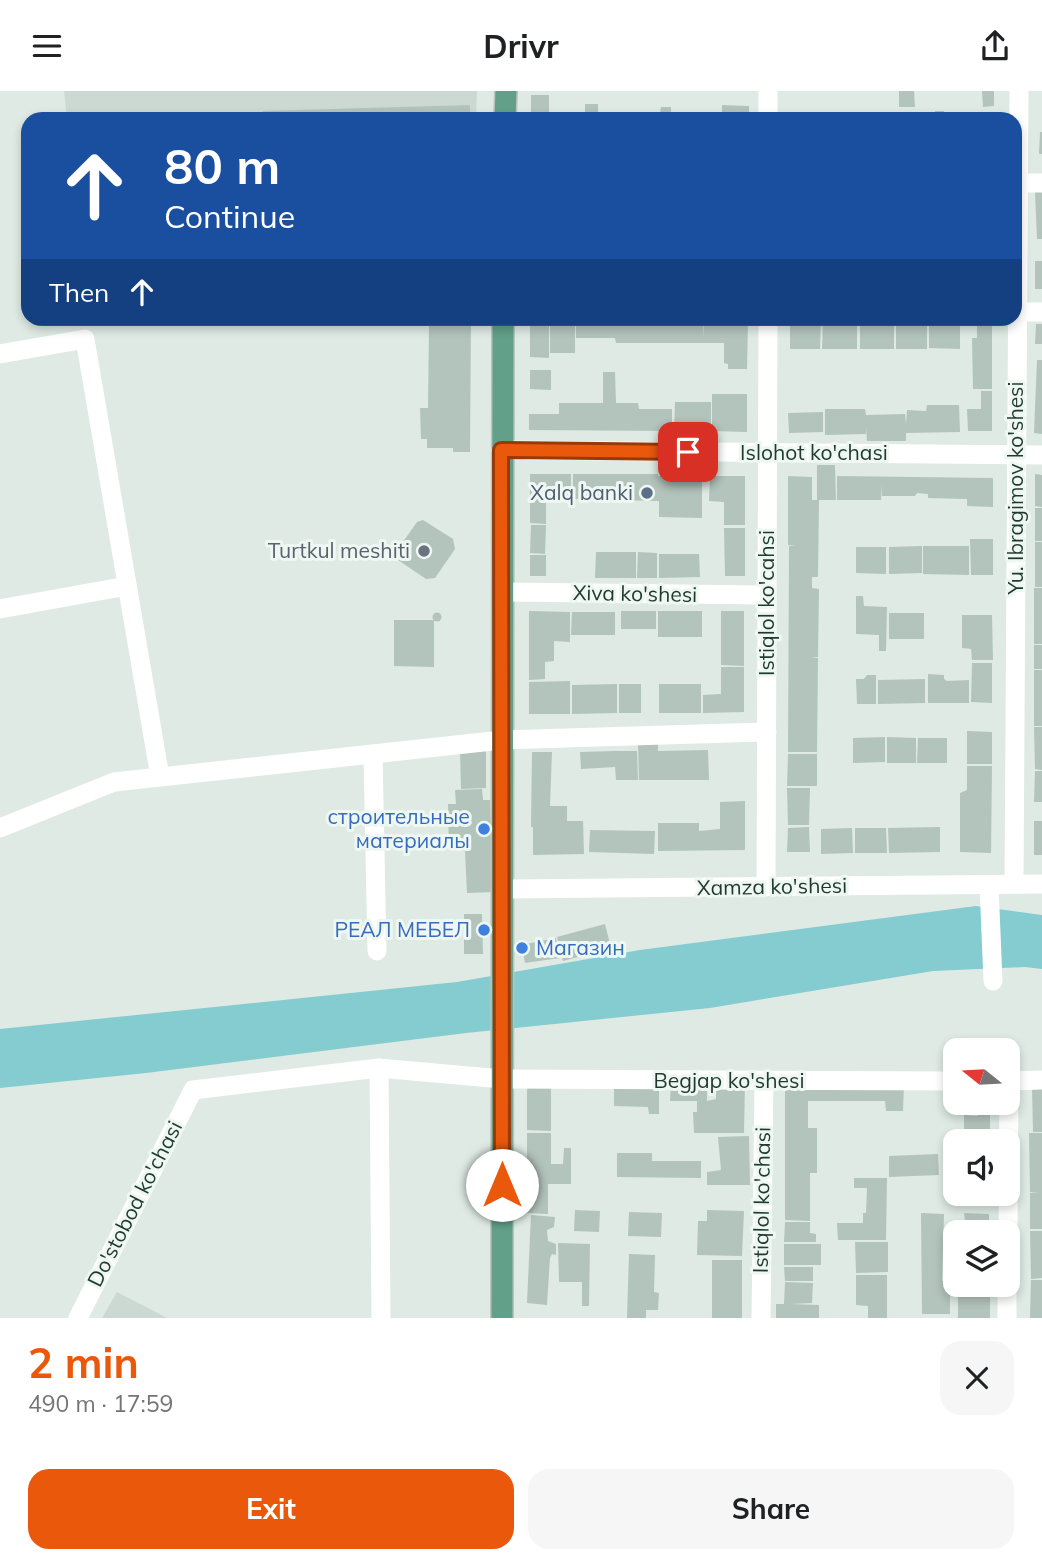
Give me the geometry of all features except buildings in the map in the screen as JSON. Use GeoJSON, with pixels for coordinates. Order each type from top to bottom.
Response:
{"type":"FeatureCollection","features":[{"type":"Feature","properties":{"kind":"main road"},"geometry":{"type":"LineString","coordinates":[[505,112],[506,91]]}},
{"type":"Feature","properties":{"kind":"main road"},"geometry":{"type":"LineString","coordinates":[[502,1318],[503,326]]}},
{"type":"Feature","properties":{"kind":"street"},"geometry":{"type":"LineString","coordinates":[[768,91],[768,112]]}},
{"type":"Feature","properties":{"kind":"street","name":"Yu. Ibragimov ko'shesi"},"geometry":{"type":"LineString","coordinates":[[1018,112],[1019,91]]}},
{"type":"Feature","properties":{"kind":"street"},"geometry":{"type":"LineString","coordinates":[[1022,183],[1042,183]]}},
{"type":"Feature","properties":{"kind":"street"},"geometry":{"type":"LineString","coordinates":[[1022,312],[1042,312]]}},
{"type":"Feature","properties":{"kind":"street","name":"Istiqlol ko'cahsi"},"geometry":{"type":"LineString","coordinates":[[766,887],[768,326]]}},
{"type":"Feature","properties":{"kind":"street","name":"Yu. Ibragimov ko'shesi"},"geometry":{"type":"LineString","coordinates":[[1014,884],[1016,326]]}},
{"type":"Feature","properties":{"kind":"street"},"geometry":{"type":"LineString","coordinates":[[0,354],[85,339],[160,777]]}},
{"type":"Feature","properties":{"kind":"street","name":"Islohot ko'chasi"},"geometry":{"type":"LineString","coordinates":[[501,450],[1042,455]]}},
{"type":"Feature","properties":{"kind":"street"},"geometry":{"type":"LineString","coordinates":[[0,609],[127,586]]}},
{"type":"Feature","properties":{"kind":"street","name":"Xiva ko'shesi"},"geometry":{"type":"LineString","coordinates":[[502,592],[767,595]]}},
{"type":"Feature","properties":{"kind":"street"},"geometry":{"type":"LineString","coordinates":[[0,828],[114,782],[502,740],[766,732]]}},
{"type":"Feature","properties":{"kind":"street"},"geometry":{"type":"LineString","coordinates":[[373,754],[377,951]]}},
{"type":"Feature","properties":{"kind":"street","name":"Xamza ko'shesi"},"geometry":{"type":"LineString","coordinates":[[503,889],[1042,884]]}},
{"type":"Feature","properties":{"kind":"street"},"geometry":{"type":"LineString","coordinates":[[989,885],[993,981]]}},
{"type":"Feature","properties":{"kind":"street"},"geometry":{"type":"LineString","coordinates":[[379,1068],[381,1318]]}},
{"type":"Feature","properties":{"kind":"street","name":"Begjap ko'shesi"},"geometry":{"type":"LineString","coordinates":[[193,1090],[379,1068],[502,1079],[943,1081]]}},
{"type":"Feature","properties":{"kind":"street"},"geometry":{"type":"LineString","coordinates":[[1020,1081],[1042,1080]]}},
{"type":"Feature","properties":{"kind":"street","name":"Istiqlol ko'chasi"},"geometry":{"type":"LineString","coordinates":[[761,1318],[764,1081]]}},
{"type":"Feature","properties":{"kind":"street","name":"Do'stobod ko'chasi"},"geometry":{"type":"LineString","coordinates":[[78,1318],[193,1090]]}},
{"type":"Feature","properties":{"kind":"street"},"geometry":{"type":"LineString","coordinates":[[1008,1220],[1009,1115]]}},
{"type":"Feature","properties":{"kind":"street"},"geometry":{"type":"LineString","coordinates":[[1007,1297],[1007,1318]]}},
{"type":"Feature","properties":{"kind":"shaded area"},"geometry":{"type":"Polygon","coordinates":[[[64,91],[477,91],[476,112],[66,112],[64,91]]]}},
{"type":"Feature","properties":{"kind":"shaded area"},"geometry":{"type":"Polygon","coordinates":[[[117,1292],[167,1318],[102,1318],[117,1292]]]}},
{"type":"Feature","properties":{"kind":"water"},"geometry":{"type":"Polygon","coordinates":[[[976,906],[1042,915],[1042,969],[1025,967],[933,971],[710,1008],[466,1033],[146,1073],[0,1088],[0,1029],[457,982],[640,950],[976,906]]]}},
{"type":"Feature","properties":{"kind":"place","name":"Xalq banki"},"geometry":{"type":"Point","coordinates":[647,493]}},
{"type":"Feature","properties":{"kind":"place","name":"Turtkul meshiti"},"geometry":{"type":"Point","coordinates":[424,551]}},
{"type":"Feature","properties":{"kind":"place","name":"строительные материалы"},"geometry":{"type":"Point","coordinates":[484,829]}},
{"type":"Feature","properties":{"kind":"place","name":"РЕАЛ МЕБЕЛ"},"geometry":{"type":"Point","coordinates":[484,930]}},
{"type":"Feature","properties":{"kind":"place","name":"Магазин"},"geometry":{"type":"Point","coordinates":[522,948]}},
{"type":"Feature","properties":{"kind":"route"},"geometry":{"type":"LineString","coordinates":[[502,1185],[501,450],[688,452]]}}]}
